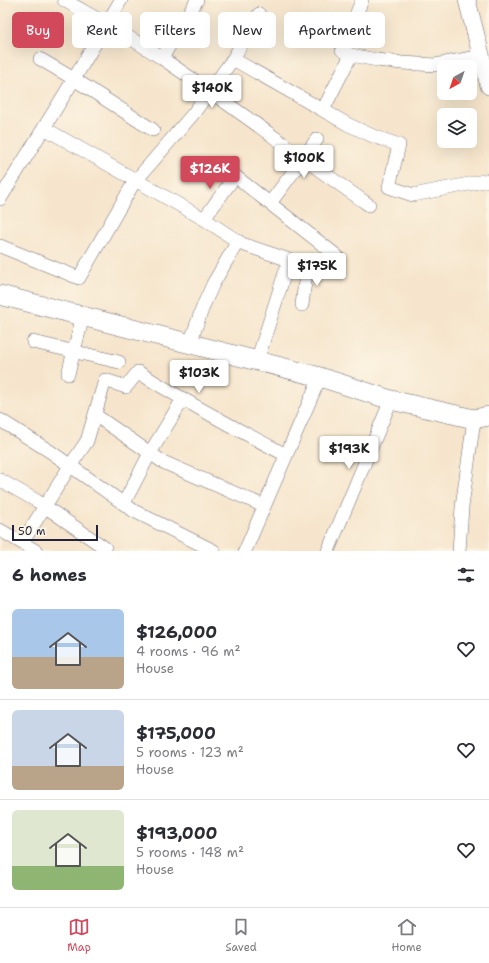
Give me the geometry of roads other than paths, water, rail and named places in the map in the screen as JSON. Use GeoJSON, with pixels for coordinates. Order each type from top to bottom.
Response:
{"type":"FeatureCollection","features":[{"type":"Feature","properties":{"kind":"main road"},"geometry":{"type":"LineString","coordinates":[[0,295],[320,377],[391,400],[482,417]]}},
{"type":"Feature","properties":{"kind":"street"},"geometry":{"type":"LineString","coordinates":[[64,0],[86,12]]}},
{"type":"Feature","properties":{"kind":"street"},"geometry":{"type":"LineString","coordinates":[[114,12],[122,0]]}},
{"type":"Feature","properties":{"kind":"street"},"geometry":{"type":"LineString","coordinates":[[162,58],[197,0]]}},
{"type":"Feature","properties":{"kind":"street"},"geometry":{"type":"LineString","coordinates":[[362,0],[342,50],[351,55],[402,63],[435,65],[485,59]]}},
{"type":"Feature","properties":{"kind":"street"},"geometry":{"type":"LineString","coordinates":[[467,0],[485,59],[489,86]]}},
{"type":"Feature","properties":{"kind":"street"},"geometry":{"type":"LineString","coordinates":[[132,39],[162,58],[369,205]]}},
{"type":"Feature","properties":{"kind":"street"},"geometry":{"type":"LineString","coordinates":[[0,199],[93,48]]}},
{"type":"Feature","properties":{"kind":"street"},"geometry":{"type":"LineString","coordinates":[[0,246],[79,278],[132,184],[193,114],[210,92],[239,48]]}},
{"type":"Feature","properties":{"kind":"street"},"geometry":{"type":"LineString","coordinates":[[323,110],[351,55]]}},
{"type":"Feature","properties":{"kind":"street"},"geometry":{"type":"LineString","coordinates":[[40,59],[74,79],[152,130]]}},
{"type":"Feature","properties":{"kind":"street"},"geometry":{"type":"LineString","coordinates":[[233,59],[349,125],[373,136],[399,145],[389,187],[413,195],[489,180]]}},
{"type":"Feature","properties":{"kind":"street"},"geometry":{"type":"LineString","coordinates":[[44,128],[204,219],[242,244],[307,266],[302,305]]}},
{"type":"Feature","properties":{"kind":"street"},"geometry":{"type":"LineString","coordinates":[[270,203],[317,139]]}},
{"type":"Feature","properties":{"kind":"street"},"geometry":{"type":"LineString","coordinates":[[204,219],[235,176],[337,256]]}},
{"type":"Feature","properties":{"kind":"street"},"geometry":{"type":"LineString","coordinates":[[190,343],[213,284],[238,241]]}},
{"type":"Feature","properties":{"kind":"street"},"geometry":{"type":"LineString","coordinates":[[257,361],[289,260]]}},
{"type":"Feature","properties":{"kind":"street"},"geometry":{"type":"LineString","coordinates":[[68,374],[83,316]]}},
{"type":"Feature","properties":{"kind":"street"},"geometry":{"type":"LineString","coordinates":[[33,342],[119,362]]}},
{"type":"Feature","properties":{"kind":"street"},"geometry":{"type":"LineString","coordinates":[[22,543],[87,441],[105,380],[126,387],[138,372],[183,400],[286,455]]}},
{"type":"Feature","properties":{"kind":"street"},"geometry":{"type":"LineString","coordinates":[[245,551],[320,377]]}},
{"type":"Feature","properties":{"kind":"street"},"geometry":{"type":"LineString","coordinates":[[124,503],[150,453],[183,400]]}},
{"type":"Feature","properties":{"kind":"street"},"geometry":{"type":"LineString","coordinates":[[330,550],[391,400]]}},
{"type":"Feature","properties":{"kind":"street"},"geometry":{"type":"LineString","coordinates":[[95,415],[164,462],[264,506]]}},
{"type":"Feature","properties":{"kind":"street"},"geometry":{"type":"LineString","coordinates":[[459,551],[462,507],[482,417]]}},
{"type":"Feature","properties":{"kind":"street"},"geometry":{"type":"LineString","coordinates":[[0,420],[51,452],[134,511],[214,551]]}},
{"type":"Feature","properties":{"kind":"street"},"geometry":{"type":"LineString","coordinates":[[0,480],[37,501],[106,548]]}},
{"type":"Feature","properties":{"kind":"street"},"geometry":{"type":"LineString","coordinates":[[0,530],[36,551]]}}]}
